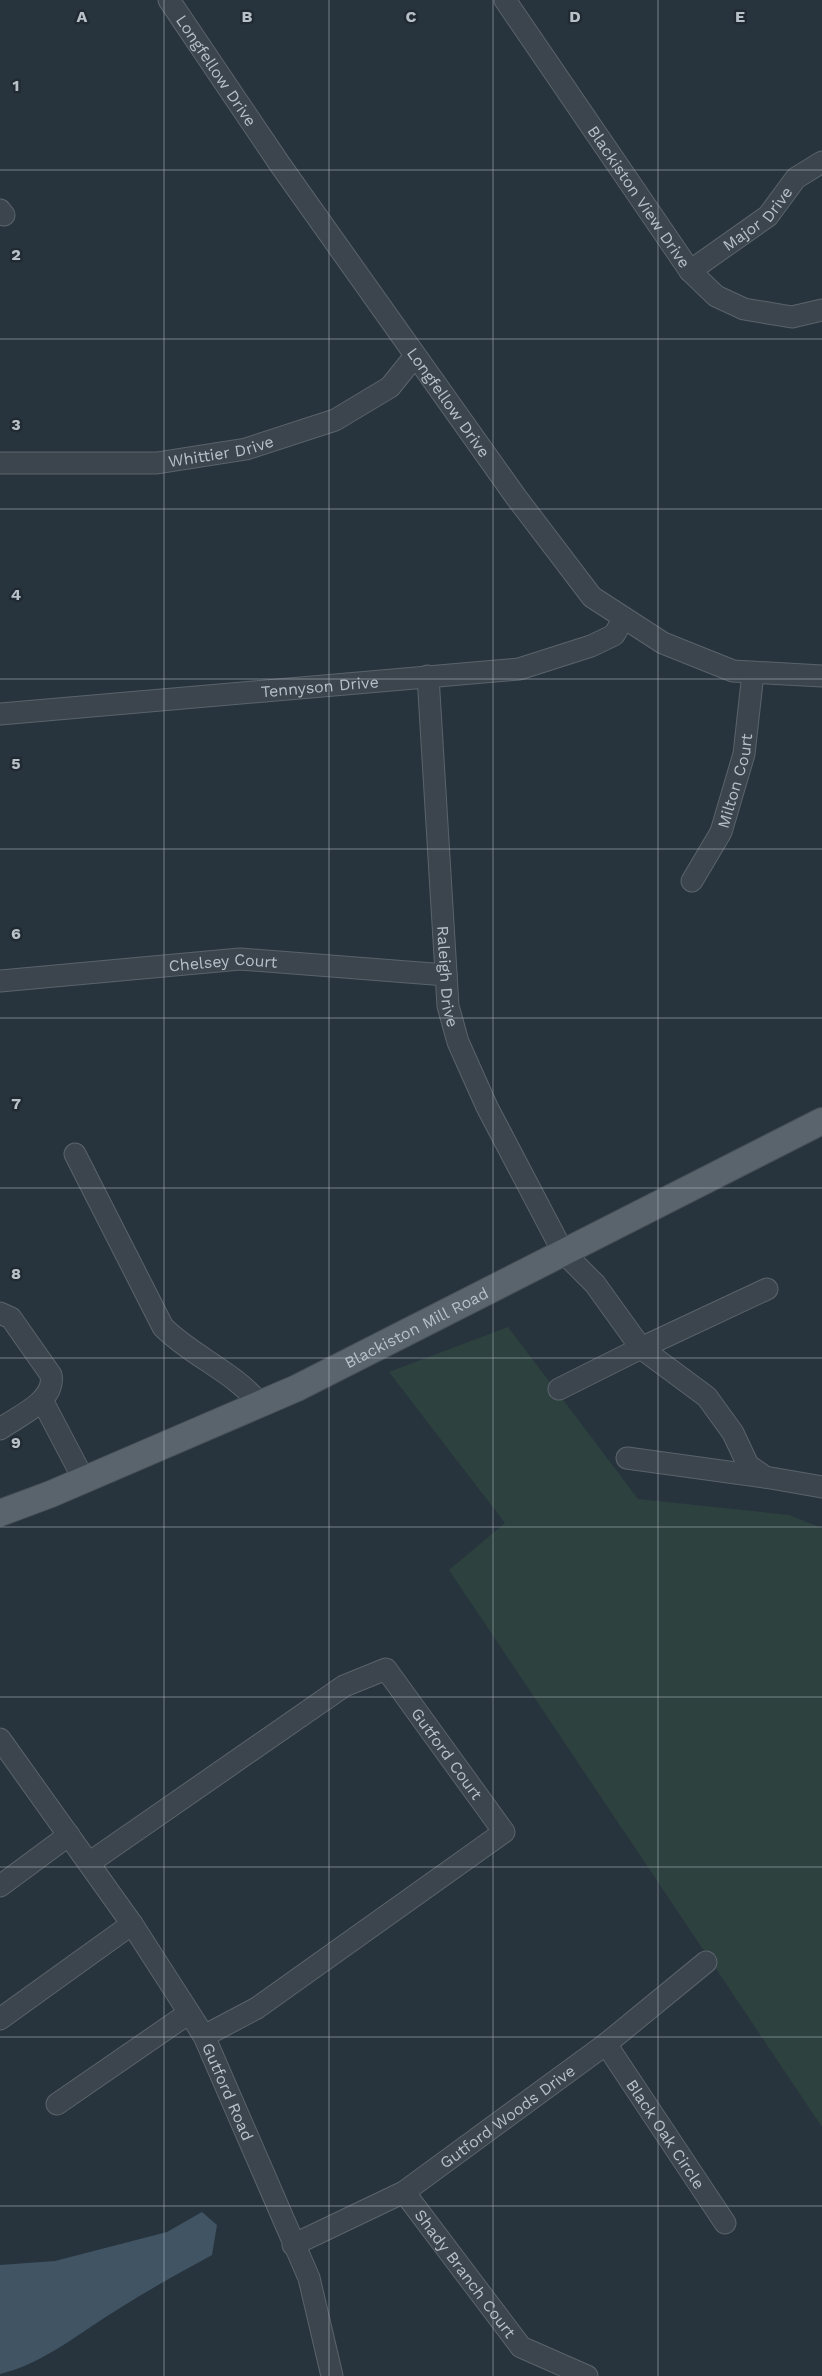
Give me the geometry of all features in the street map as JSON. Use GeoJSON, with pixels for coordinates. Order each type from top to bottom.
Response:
{"type":"FeatureCollection","features":[{"type":"Feature","properties":{"kind":"main road","name":"Blackiston Mill Road"},"geometry":{"type":"LineString","coordinates":[[0,1513],[84,1480],[297,1388],[822,1121]]}},
{"type":"Feature","properties":{"kind":"street","name":"Longfellow Drive"},"geometry":{"type":"LineString","coordinates":[[169,0],[280,166],[516,497],[592,597],[663,643],[733,671],[822,676]]}},
{"type":"Feature","properties":{"kind":"street","name":"Blackiston View Drive"},"geometry":{"type":"LineString","coordinates":[[513,2],[690,271],[716,296],[744,309],[792,317],[822,310]]}},
{"type":"Feature","properties":{"kind":"street","name":"Major Drive"},"geometry":{"type":"LineString","coordinates":[[690,271],[768,216],[796,178],[822,162]]}},
{"type":"Feature","properties":{"kind":"street","name":"Whittier Drive"},"geometry":{"type":"LineString","coordinates":[[0,463],[157,462],[246,450],[335,420],[390,387],[415,356]]}},
{"type":"Feature","properties":{"kind":"street","name":"Tennyson Drive"},"geometry":{"type":"LineString","coordinates":[[0,714],[519,669],[591,646],[614,635],[624,618]]}},
{"type":"Feature","properties":{"kind":"street","name":"Milton Court"},"geometry":{"type":"LineString","coordinates":[[692,881],[721,832],[741,763],[752,673]]}},
{"type":"Feature","properties":{"kind":"street","name":"Raleigh Drive"},"geometry":{"type":"LineString","coordinates":[[428,676],[448,1006],[458,1042],[486,1107],[563,1252],[595,1284],[641,1348],[707,1396],[733,1433],[748,1465],[765,1477]]}},
{"type":"Feature","properties":{"kind":"street","name":"Chelsey Court"},"geometry":{"type":"LineString","coordinates":[[0,981],[240,959],[446,975]]}},
{"type":"Feature","properties":{"kind":"street"},"geometry":{"type":"LineString","coordinates":[[75,1154],[164,1327],[177,1341],[248,1389],[260,1404]]}},
{"type":"Feature","properties":{"kind":"street"},"geometry":{"type":"LineString","coordinates":[[559,1389],[641,1348],[768,1289]]}},
{"type":"Feature","properties":{"kind":"street"},"geometry":{"type":"LineString","coordinates":[[0,1313],[12,1318],[51,1375],[53,1383],[50,1392],[42,1400],[0,1428]]}},
{"type":"Feature","properties":{"kind":"street"},"geometry":{"type":"LineString","coordinates":[[42,1400],[84,1480]]}},
{"type":"Feature","properties":{"kind":"street"},"geometry":{"type":"LineString","coordinates":[[627,1458],[765,1477],[822,1487]]}},
{"type":"Feature","properties":{"kind":"street","name":"Gutford Court"},"geometry":{"type":"LineString","coordinates":[[88,1863],[344,1686],[386,1669],[504,1832],[257,2008],[204,2036]]}},
{"type":"Feature","properties":{"kind":"street","name":"Gutford Road"},"geometry":{"type":"LineString","coordinates":[[0,1739],[132,1924],[204,2036],[293,2245],[309,2278],[332,2376]]}},
{"type":"Feature","properties":{"kind":"street"},"geometry":{"type":"LineString","coordinates":[[0,1886],[69,1835]]}},
{"type":"Feature","properties":{"kind":"street"},"geometry":{"type":"LineString","coordinates":[[0,2019],[132,1924]]}},
{"type":"Feature","properties":{"kind":"street","name":"Gutford Woods Drive"},"geometry":{"type":"LineString","coordinates":[[293,2245],[404,2192],[606,2044],[706,1962]]}},
{"type":"Feature","properties":{"kind":"street"},"geometry":{"type":"LineString","coordinates":[[57,2104],[189,2013]]}},
{"type":"Feature","properties":{"kind":"street","name":"Black Oak Circle"},"geometry":{"type":"LineString","coordinates":[[606,2044],[725,2223]]}},
{"type":"Feature","properties":{"kind":"street","name":"Shady Branch Court"},"geometry":{"type":"LineString","coordinates":[[404,2192],[521,2346],[587,2376]]}},
{"type":"Feature","properties":{"kind":"green space"},"geometry":{"type":"Polygon","coordinates":[[[508,1327],[638,1499],[789,1515],[822,1528],[822,2127],[449,1570],[505,1523],[389,1372],[508,1327]]]}},
{"type":"Feature","properties":{"kind":"water"},"geometry":{"type":"Polygon","coordinates":[[[202,2212],[217,2225],[212,2255],[131,2301],[47,2355],[32,2363],[0,2374],[0,2265],[55,2261],[167,2232],[202,2212]]]}}]}
